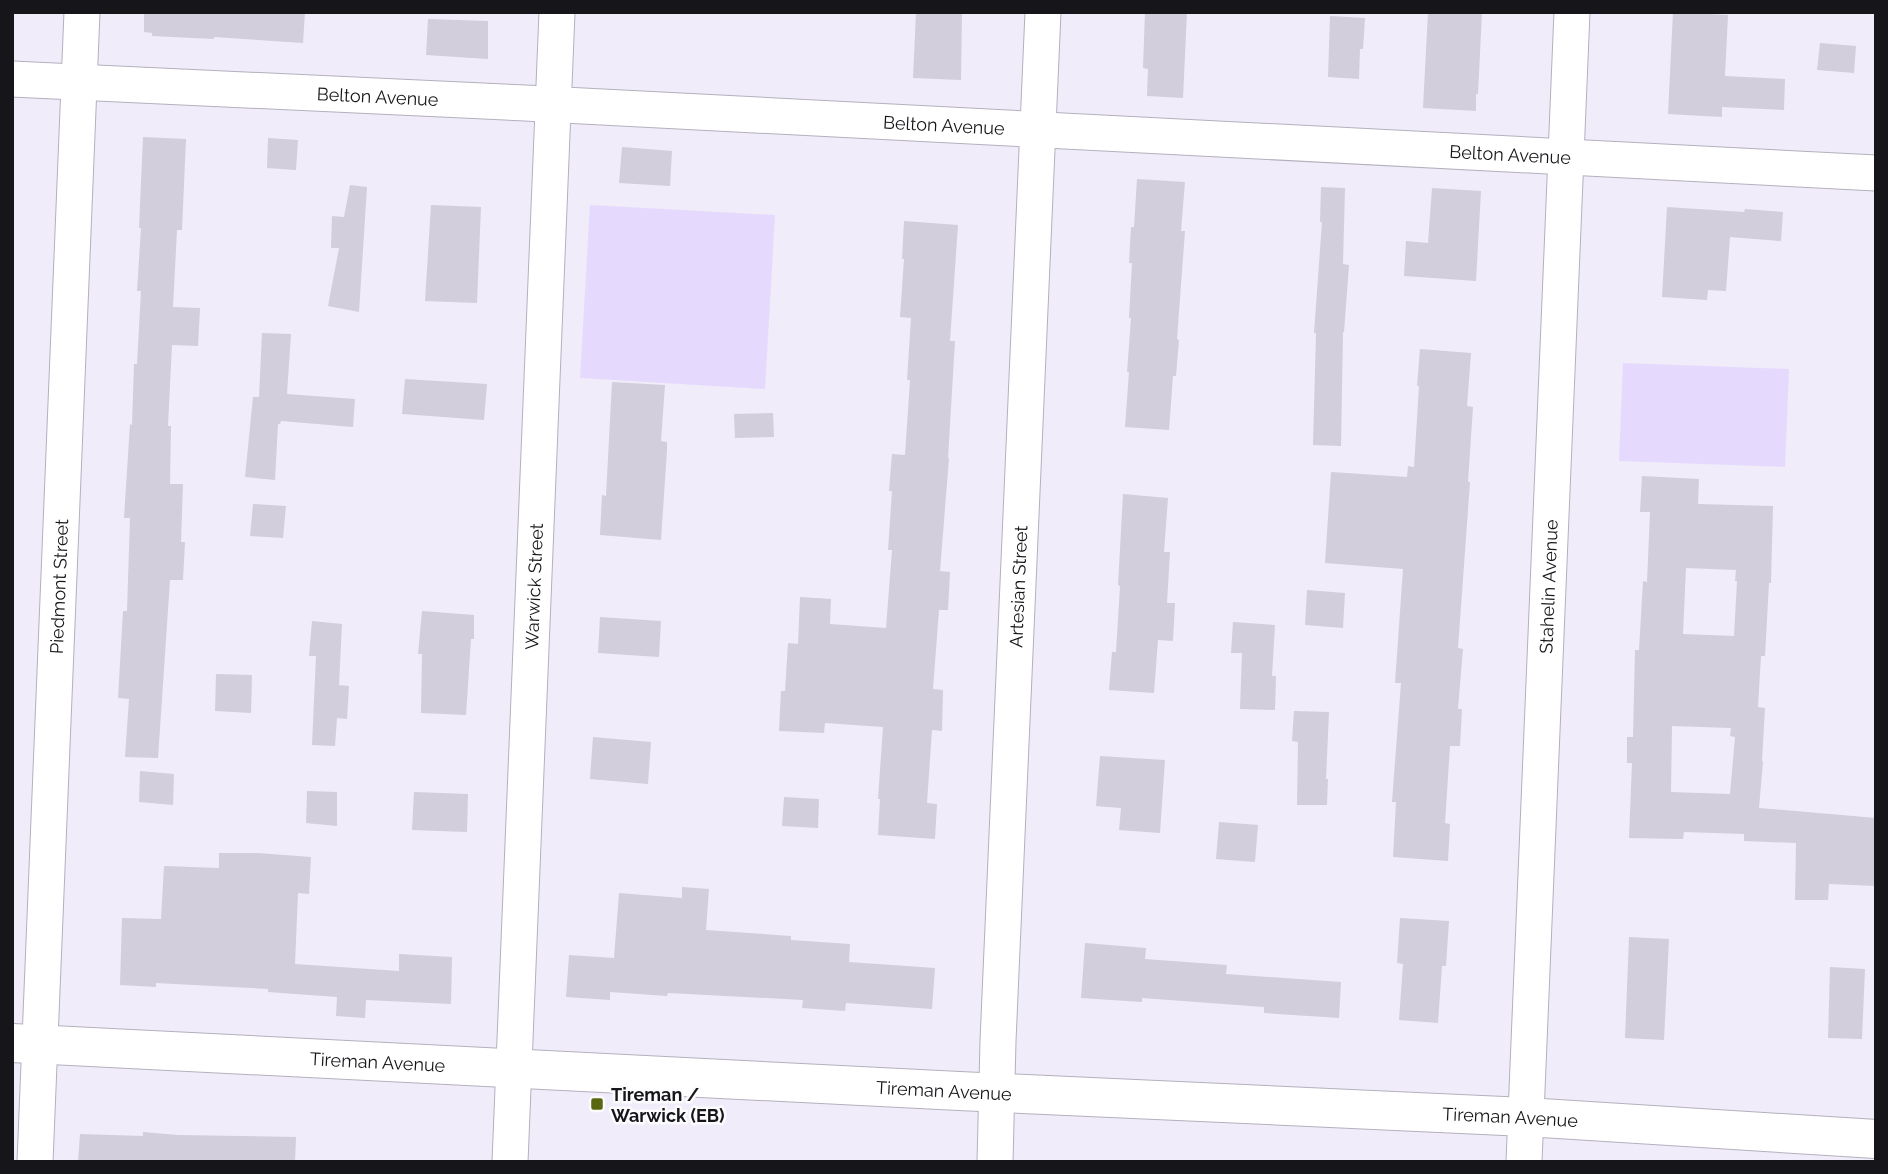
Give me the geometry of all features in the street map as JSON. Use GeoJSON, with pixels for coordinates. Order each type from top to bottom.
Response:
{"type":"FeatureCollection","features":[{"type":"Feature","properties":{"kind":"street","name":"Piedmont Street"},"geometry":{"type":"LineString","coordinates":[[35,1162],[26,1044],[82,12]]}},
{"type":"Feature","properties":{"kind":"street","name":"Warwick Street"},"geometry":{"type":"LineString","coordinates":[[510,1162],[557,12]]}},
{"type":"Feature","properties":{"kind":"street","name":"Artesian Street"},"geometry":{"type":"LineString","coordinates":[[995,1162],[1043,12]]}},
{"type":"Feature","properties":{"kind":"street","name":"Stahelin Avenue"},"geometry":{"type":"LineString","coordinates":[[1524,1162],[1572,12]]}},
{"type":"Feature","properties":{"kind":"street","name":"Belton Avenue"},"geometry":{"type":"LineString","coordinates":[[12,79],[553,104],[1876,173]]}},
{"type":"Feature","properties":{"kind":"street","name":"Tireman Avenue"},"geometry":{"type":"LineString","coordinates":[[26,1044],[1526,1117],[1876,1139]]}},
{"type":"Feature","properties":{"kind":"shaded area"},"geometry":{"type":"Polygon","coordinates":[[[590,205],[775,215],[765,389],[580,378],[590,205]]]}},
{"type":"Feature","properties":{"kind":"shaded area"},"geometry":{"type":"Polygon","coordinates":[[[1623,363],[1789,369],[1785,467],[1619,461],[1623,363]]]}},
{"type":"Feature","properties":{"kind":"building"},"geometry":{"type":"Polygon","coordinates":[[[144,12],[305,12],[303,43],[152,36],[152,33],[144,32],[144,12]]]}},
{"type":"Feature","properties":{"kind":"building"},"geometry":{"type":"Polygon","coordinates":[[[916,12],[962,12],[961,80],[913,78],[916,12]]]}},
{"type":"Feature","properties":{"kind":"building"},"geometry":{"type":"Polygon","coordinates":[[[1145,12],[1187,12],[1183,98],[1147,96],[1148,69],[1143,68],[1145,12]]]}},
{"type":"Feature","properties":{"kind":"building"},"geometry":{"type":"Polygon","coordinates":[[[1428,12],[1482,12],[1476,111],[1423,108],[1428,12]]]}},
{"type":"Feature","properties":{"kind":"building"},"geometry":{"type":"Polygon","coordinates":[[[1673,12],[1728,15],[1725,76],[1785,79],[1784,110],[1722,107],[1722,117],[1668,114],[1673,12]]]}},
{"type":"Feature","properties":{"kind":"building"},"geometry":{"type":"Polygon","coordinates":[[[1330,16],[1365,18],[1359,79],[1328,77],[1330,16]]]}},
{"type":"Feature","properties":{"kind":"building"},"geometry":{"type":"Polygon","coordinates":[[[428,19],[488,21],[488,59],[426,55],[428,19]]]}},
{"type":"Feature","properties":{"kind":"building"},"geometry":{"type":"Polygon","coordinates":[[[1820,43],[1856,46],[1854,73],[1817,70],[1820,43]]]}},
{"type":"Feature","properties":{"kind":"building"},"geometry":{"type":"Polygon","coordinates":[[[143,137],[186,139],[182,230],[177,230],[173,307],[200,308],[198,346],[172,345],[168,426],[171,426],[170,484],[183,484],[181,542],[185,542],[183,580],[170,580],[158,758],[125,757],[129,699],[118,698],[123,611],[127,611],[130,518],[124,518],[141,291],[137,291],[143,137]]]}},
{"type":"Feature","properties":{"kind":"building"},"geometry":{"type":"Polygon","coordinates":[[[268,138],[298,140],[296,170],[267,168],[268,138]]]}},
{"type":"Feature","properties":{"kind":"building"},"geometry":{"type":"Polygon","coordinates":[[[622,147],[672,151],[670,186],[619,183],[622,147]]]}},
{"type":"Feature","properties":{"kind":"building"},"geometry":{"type":"Polygon","coordinates":[[[1137,179],[1185,182],[1181,231],[1185,231],[1179,340],[1169,430],[1125,427],[1131,318],[1132,263],[1129,263],[1137,179]]]}},
{"type":"Feature","properties":{"kind":"building"},"geometry":{"type":"Polygon","coordinates":[[[350,185],[367,187],[359,312],[328,306],[339,248],[331,248],[332,216],[344,217],[350,185]]]}},
{"type":"Feature","properties":{"kind":"building"},"geometry":{"type":"Polygon","coordinates":[[[1321,187],[1345,188],[1343,264],[1349,265],[1343,332],[1341,446],[1313,445],[1314,333],[1322,222],[1321,187]]]}},
{"type":"Feature","properties":{"kind":"building"},"geometry":{"type":"Polygon","coordinates":[[[1432,188],[1481,191],[1476,281],[1404,276],[1406,241],[1428,243],[1432,188]]]}},
{"type":"Feature","properties":{"kind":"building"},"geometry":{"type":"Polygon","coordinates":[[[431,205],[481,207],[477,303],[425,301],[431,205]]]}},
{"type":"Feature","properties":{"kind":"building"},"geometry":{"type":"Polygon","coordinates":[[[1667,207],[1783,212],[1781,241],[1730,237],[1726,291],[1708,290],[1707,300],[1662,297],[1667,207]]]}},
{"type":"Feature","properties":{"kind":"building"},"geometry":{"type":"Polygon","coordinates":[[[904,221],[958,225],[950,341],[955,341],[949,458],[940,571],[950,572],[948,610],[939,610],[933,689],[943,690],[942,731],[932,730],[927,803],[937,804],[935,839],[878,835],[883,727],[825,723],[824,733],[779,731],[788,643],[798,644],[800,597],[831,599],[830,624],[886,628],[892,550],[888,550],[892,454],[905,455],[910,380],[907,380],[911,318],[900,317],[904,221]]]}},
{"type":"Feature","properties":{"kind":"building"},"geometry":{"type":"Polygon","coordinates":[[[262,333],[291,334],[287,394],[355,399],[353,427],[281,421],[278,424],[275,480],[245,477],[253,397],[259,397],[262,333]]]}},
{"type":"Feature","properties":{"kind":"building"},"geometry":{"type":"Polygon","coordinates":[[[1420,349],[1471,353],[1467,406],[1473,407],[1470,482],[1458,648],[1463,649],[1458,709],[1462,709],[1460,746],[1450,746],[1445,823],[1450,824],[1448,861],[1393,857],[1396,802],[1392,802],[1401,683],[1395,683],[1403,569],[1325,563],[1331,472],[1407,477],[1408,466],[1414,467],[1420,349]]]}},
{"type":"Feature","properties":{"kind":"building"},"geometry":{"type":"Polygon","coordinates":[[[405,379],[487,384],[484,420],[402,414],[405,379]]]}},
{"type":"Feature","properties":{"kind":"building"},"geometry":{"type":"Polygon","coordinates":[[[612,382],[665,385],[661,441],[667,442],[667,450],[661,540],[600,535],[602,495],[606,496],[612,382]]]}},
{"type":"Feature","properties":{"kind":"building"},"geometry":{"type":"Polygon","coordinates":[[[773,413],[774,437],[735,438],[734,414],[773,413]]]}},
{"type":"Feature","properties":{"kind":"building"},"geometry":{"type":"Polygon","coordinates":[[[1642,476],[1699,479],[1698,504],[1773,506],[1771,583],[1765,656],[1761,656],[1758,707],[1765,708],[1759,808],[1876,818],[1876,886],[1829,884],[1828,900],[1795,900],[1796,843],[1744,841],[1744,834],[1684,832],[1683,839],[1629,838],[1632,763],[1627,763],[1627,737],[1633,737],[1635,650],[1639,650],[1643,581],[1647,582],[1650,512],[1640,512],[1642,476]],[[1686,568],[1683,634],[1734,636],[1736,570],[1686,568]],[[1672,726],[1671,792],[1730,794],[1735,737],[1730,736],[1731,728],[1672,726]]]}},
{"type":"Feature","properties":{"kind":"building"},"geometry":{"type":"Polygon","coordinates":[[[1123,494],[1168,498],[1164,552],[1170,552],[1167,603],[1175,603],[1173,641],[1158,640],[1154,693],[1109,690],[1112,652],[1116,652],[1123,494]]]}},
{"type":"Feature","properties":{"kind":"building"},"geometry":{"type":"Polygon","coordinates":[[[253,504],[286,506],[283,538],[250,536],[253,504]]]}},
{"type":"Feature","properties":{"kind":"building"},"geometry":{"type":"Polygon","coordinates":[[[1307,590],[1345,593],[1343,628],[1305,625],[1307,590]]]}},
{"type":"Feature","properties":{"kind":"building"},"geometry":{"type":"Polygon","coordinates":[[[422,611],[474,615],[466,715],[421,713],[422,654],[418,654],[422,611]]]}},
{"type":"Feature","properties":{"kind":"building"},"geometry":{"type":"Polygon","coordinates":[[[600,617],[661,621],[659,657],[598,653],[600,617]]]}},
{"type":"Feature","properties":{"kind":"building"},"geometry":{"type":"Polygon","coordinates":[[[312,621],[342,624],[339,685],[349,686],[347,719],[337,718],[335,746],[312,745],[316,656],[309,656],[312,621]]]}},
{"type":"Feature","properties":{"kind":"building"},"geometry":{"type":"Polygon","coordinates":[[[1233,622],[1275,625],[1272,676],[1276,676],[1275,710],[1240,709],[1242,653],[1231,653],[1233,622]]]}},
{"type":"Feature","properties":{"kind":"building"},"geometry":{"type":"Polygon","coordinates":[[[216,674],[252,675],[251,713],[215,711],[216,674]]]}},
{"type":"Feature","properties":{"kind":"building"},"geometry":{"type":"Polygon","coordinates":[[[1294,711],[1329,712],[1327,805],[1297,805],[1298,742],[1292,741],[1294,711]]]}},
{"type":"Feature","properties":{"kind":"building"},"geometry":{"type":"Polygon","coordinates":[[[593,737],[651,742],[648,784],[590,779],[593,737]]]}},
{"type":"Feature","properties":{"kind":"building"},"geometry":{"type":"Polygon","coordinates":[[[1100,756],[1165,760],[1160,833],[1119,830],[1121,808],[1096,806],[1100,756]]]}},
{"type":"Feature","properties":{"kind":"building"},"geometry":{"type":"Polygon","coordinates":[[[140,771],[174,774],[173,805],[139,802],[140,771]]]}},
{"type":"Feature","properties":{"kind":"building"},"geometry":{"type":"Polygon","coordinates":[[[307,791],[337,792],[337,826],[306,823],[307,791]]]}},
{"type":"Feature","properties":{"kind":"building"},"geometry":{"type":"Polygon","coordinates":[[[414,792],[468,794],[467,832],[412,830],[414,792]]]}},
{"type":"Feature","properties":{"kind":"building"},"geometry":{"type":"Polygon","coordinates":[[[784,797],[819,799],[818,828],[782,826],[784,797]]]}},
{"type":"Feature","properties":{"kind":"building"},"geometry":{"type":"Polygon","coordinates":[[[1219,822],[1258,825],[1255,862],[1216,859],[1219,822]]]}},
{"type":"Feature","properties":{"kind":"building"},"geometry":{"type":"Polygon","coordinates":[[[219,853],[311,857],[309,894],[298,893],[295,964],[399,971],[399,954],[452,957],[451,1004],[366,1000],[365,1018],[336,1016],[337,997],[268,992],[268,989],[156,983],[156,987],[120,985],[122,918],[161,919],[164,866],[219,868],[219,853]]]}},
{"type":"Feature","properties":{"kind":"building"},"geometry":{"type":"Polygon","coordinates":[[[682,887],[709,889],[706,930],[791,936],[791,940],[850,944],[849,962],[935,968],[932,1009],[846,1003],[845,1011],[802,1008],[803,1000],[668,993],[667,996],[610,992],[610,1000],[566,997],[569,955],[614,958],[619,893],[682,898],[682,887]]]}},
{"type":"Feature","properties":{"kind":"building"},"geometry":{"type":"Polygon","coordinates":[[[1400,918],[1449,921],[1446,966],[1442,966],[1438,1023],[1399,1020],[1403,964],[1397,963],[1400,918]]]}},
{"type":"Feature","properties":{"kind":"building"},"geometry":{"type":"Polygon","coordinates":[[[1629,937],[1669,939],[1664,1040],[1625,1038],[1629,937]]]}},
{"type":"Feature","properties":{"kind":"building"},"geometry":{"type":"Polygon","coordinates":[[[1085,943],[1146,948],[1145,959],[1227,965],[1226,974],[1341,982],[1339,1018],[1264,1013],[1264,1007],[1142,998],[1142,1002],[1081,998],[1085,943]]]}},
{"type":"Feature","properties":{"kind":"building"},"geometry":{"type":"Polygon","coordinates":[[[1830,967],[1865,969],[1862,1039],[1828,1038],[1830,967]]]}},
{"type":"Feature","properties":{"kind":"building"},"geometry":{"type":"Polygon","coordinates":[[[143,1132],[296,1137],[295,1162],[78,1162],[80,1134],[143,1136],[143,1132]]]}},
{"type":"Feature","properties":{"kind":"place","name":"Tireman / Warwick (EB)"},"geometry":{"type":"Point","coordinates":[597,1104]}}]}
